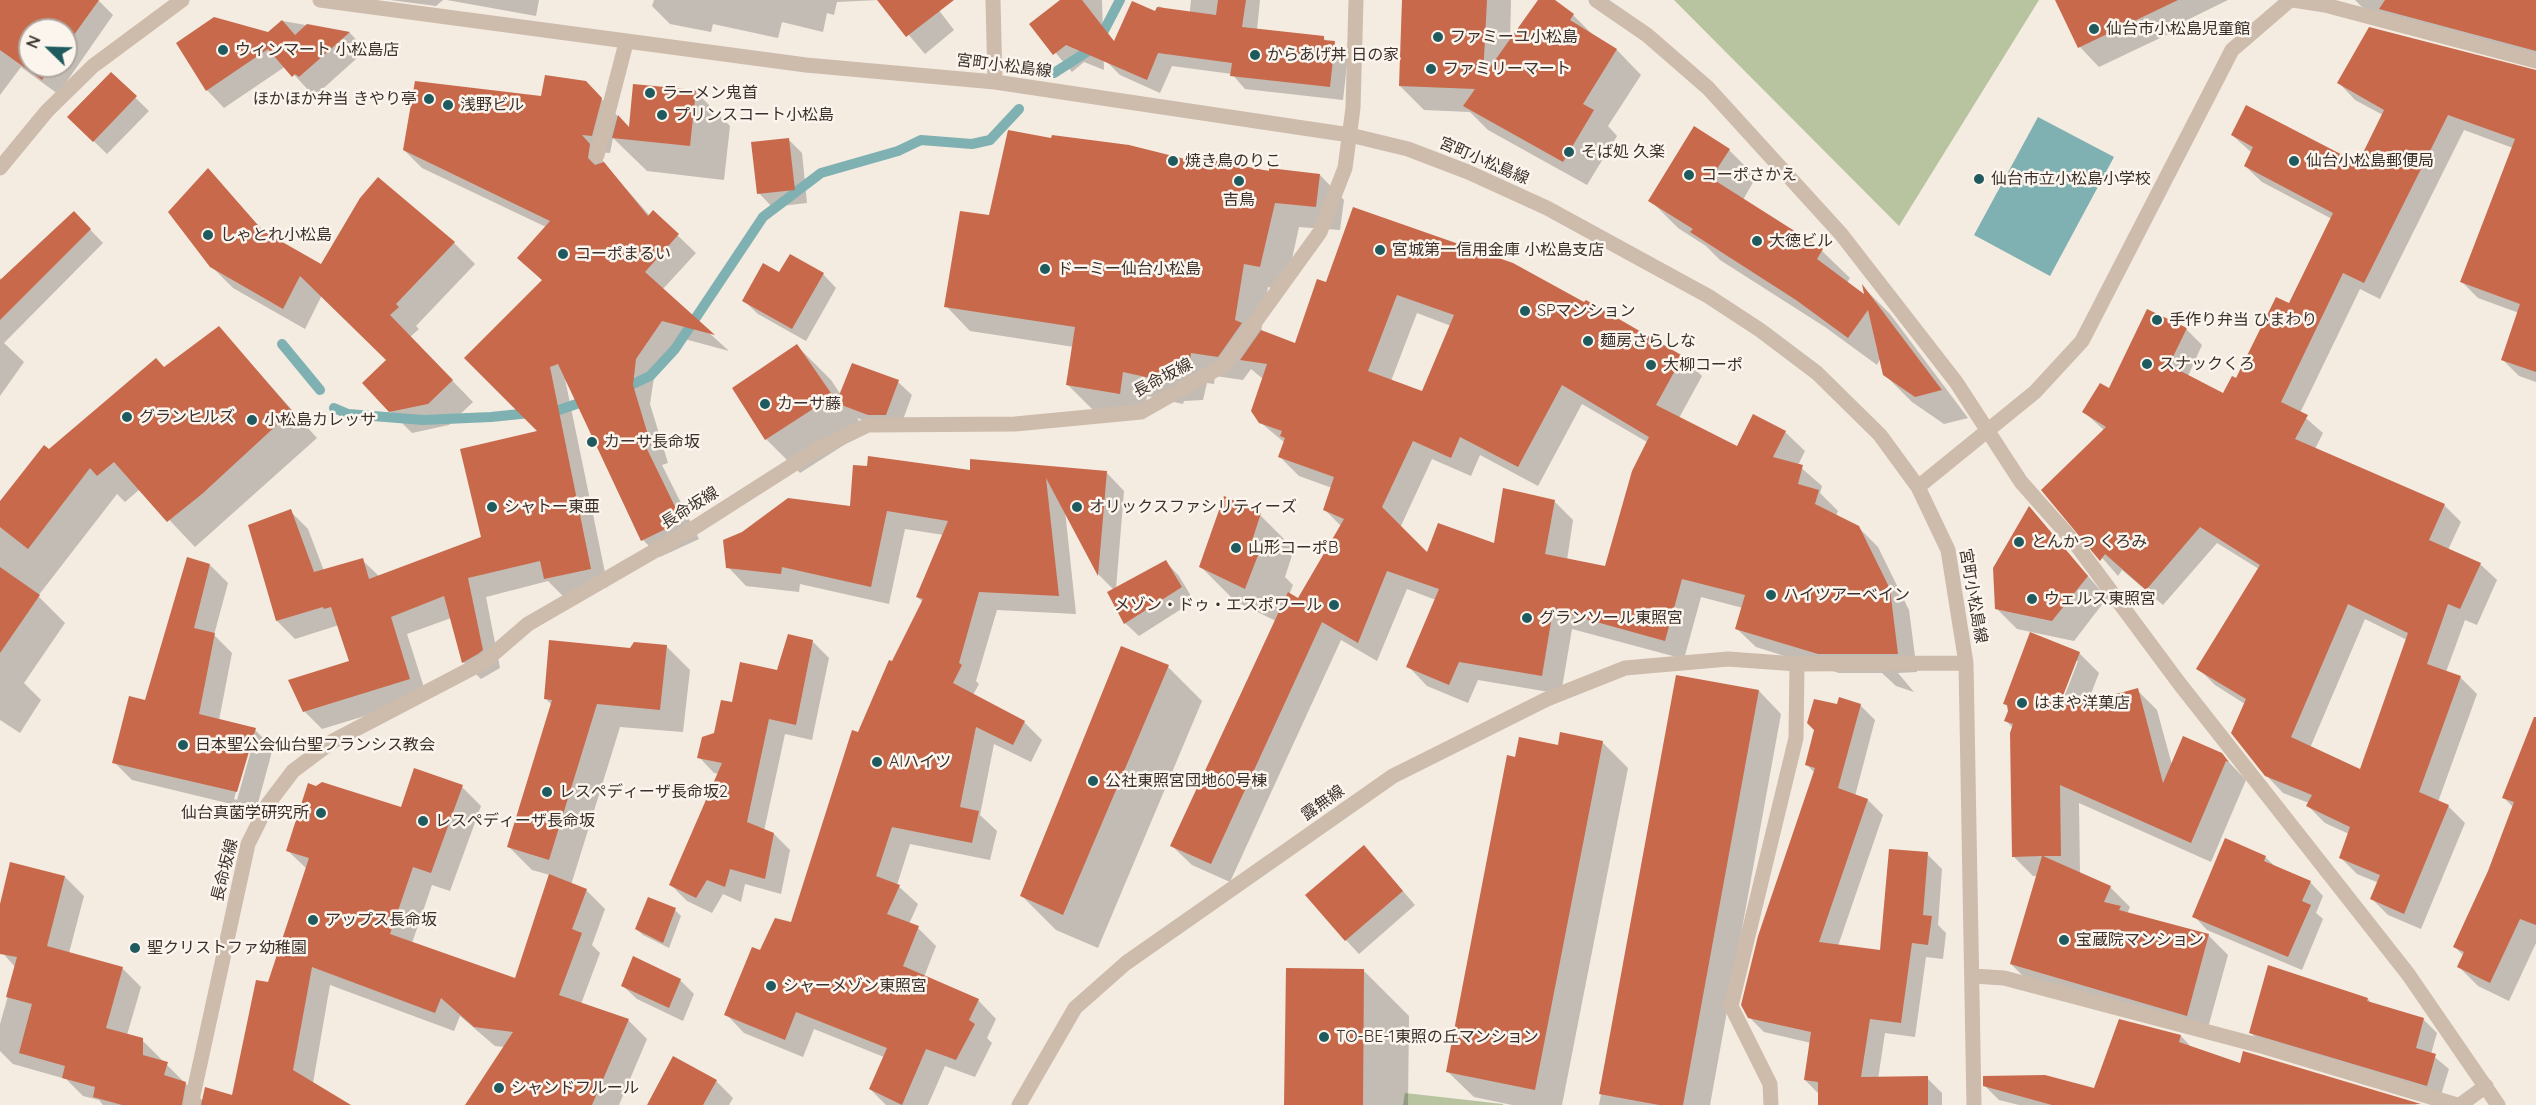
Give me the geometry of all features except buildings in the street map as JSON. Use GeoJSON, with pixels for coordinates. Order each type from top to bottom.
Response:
{"type":"FeatureCollection","features":[{"type":"Feature","properties":{"kind":"street"},"geometry":{"type":"LineString","coordinates":[[0,168],[47,111],[93,66],[182,0]]}},
{"type":"Feature","properties":{"kind":"street","name":"宮町小松島線"},"geometry":{"type":"LineString","coordinates":[[320,0],[626,43],[806,65],[995,82],[1350,135],[1408,149],[1468,172],[1547,208],[1708,296],[1760,330],[1816,373],[1880,435],[1918,487],[1948,550],[1966,663],[1974,1105]]}},
{"type":"Feature","properties":{"kind":"street"},"geometry":{"type":"LineString","coordinates":[[993,0],[995,82]]}},
{"type":"Feature","properties":{"kind":"street","name":"長命坂線"},"geometry":{"type":"LineString","coordinates":[[191,1105],[248,844],[268,804],[293,771],[333,741],[484,662],[528,624],[689,531],[816,450],[868,425],[1015,424],[1141,412],[1224,365],[1320,232],[1345,168],[1350,135],[1356,0]]}},
{"type":"Feature","properties":{"kind":"street"},"geometry":{"type":"LineString","coordinates":[[1596,0],[1647,35],[1724,105],[1841,234],[1956,382],[2021,482],[2074,543],[2179,683],[2408,974],[2498,1105]]}},
{"type":"Feature","properties":{"kind":"street"},"geometry":{"type":"LineString","coordinates":[[1918,487],[2035,392],[2082,341],[2232,50],[2291,0],[2325,5],[2536,61]]}},
{"type":"Feature","properties":{"kind":"street"},"geometry":{"type":"LineString","coordinates":[[597,155],[626,43]]}},
{"type":"Feature","properties":{"kind":"street","name":"露無線"},"geometry":{"type":"LineString","coordinates":[[1019,1105],[1075,1008],[1126,963],[1393,776],[1547,699],[1625,668],[1728,658],[1797,664],[1966,663]]}},
{"type":"Feature","properties":{"kind":"street"},"geometry":{"type":"LineString","coordinates":[[1771,1105],[1770,1084],[1731,1006],[1796,738],[1797,664]]}},
{"type":"Feature","properties":{"kind":"street"},"geometry":{"type":"LineString","coordinates":[[1973,976],[2004,978],[2265,1047],[2458,1105],[2486,1086]]}},
{"type":"Feature","properties":{"kind":"green space"},"geometry":{"type":"Polygon","coordinates":[[[1674,0],[2039,0],[1899,226],[1674,0]]]}},
{"type":"Feature","properties":{"kind":"green space"},"geometry":{"type":"Polygon","coordinates":[[[1405,1093],[1503,1104],[1503,1105],[1403,1105],[1405,1093]]]}},
{"type":"Feature","properties":{"kind":"water"},"geometry":{"type":"Polygon","coordinates":[[[2038,117],[2114,157],[2050,276],[1974,235],[2038,117]]]}},
{"type":"Feature","properties":{"kind":"waterway"},"geometry":{"type":"LineString","coordinates":[[1054,73],[1096,46],[1120,0]]}},
{"type":"Feature","properties":{"kind":"waterway"},"geometry":{"type":"LineString","coordinates":[[620,390],[650,376],[675,349],[763,217],[821,173],[898,151],[921,140],[972,144],[990,140],[1019,109]]}},
{"type":"Feature","properties":{"kind":"waterway"},"geometry":{"type":"LineString","coordinates":[[282,344],[320,390]]}},
{"type":"Feature","properties":{"kind":"waterway"},"geometry":{"type":"LineString","coordinates":[[334,408],[348,414],[423,420],[491,417],[559,410],[588,400]]}},
{"type":"Feature","properties":{"kind":"place","name":"仙台市小松島児童館"},"geometry":{"type":"Point","coordinates":[2094,29]}},
{"type":"Feature","properties":{"kind":"place","name":"ファミーユ小松島"},"geometry":{"type":"Point","coordinates":[1438,37]}},
{"type":"Feature","properties":{"kind":"place","name":"ウィンマート 小松島店"},"geometry":{"type":"Point","coordinates":[223,50]}},
{"type":"Feature","properties":{"kind":"place","name":"からあげ丼 日の家"},"geometry":{"type":"Point","coordinates":[1255,55]}},
{"type":"Feature","properties":{"kind":"place","name":"ファミリーマート"},"geometry":{"type":"Point","coordinates":[1431,69]}},
{"type":"Feature","properties":{"kind":"place","name":"ラーメン鬼首"},"geometry":{"type":"Point","coordinates":[650,93]}},
{"type":"Feature","properties":{"kind":"place","name":"ほかほか弁当 きやり亭"},"geometry":{"type":"Point","coordinates":[429,99]}},
{"type":"Feature","properties":{"kind":"place","name":"浅野ビル"},"geometry":{"type":"Point","coordinates":[448,105]}},
{"type":"Feature","properties":{"kind":"place","name":"プリンスコート小松島"},"geometry":{"type":"Point","coordinates":[662,115]}},
{"type":"Feature","properties":{"kind":"place","name":"そば処 久楽"},"geometry":{"type":"Point","coordinates":[1569,152]}},
{"type":"Feature","properties":{"kind":"place","name":"焼き鳥のりこ"},"geometry":{"type":"Point","coordinates":[1173,161]}},
{"type":"Feature","properties":{"kind":"place","name":"仙台小松島郵便局"},"geometry":{"type":"Point","coordinates":[2294,161]}},
{"type":"Feature","properties":{"kind":"place","name":"コーポさかえ"},"geometry":{"type":"Point","coordinates":[1689,175]}},
{"type":"Feature","properties":{"kind":"place","name":"仙台市立小松島小学校"},"geometry":{"type":"Point","coordinates":[1979,179]}},
{"type":"Feature","properties":{"kind":"place","name":"吉鳥"},"geometry":{"type":"Point","coordinates":[1239,181]}},
{"type":"Feature","properties":{"kind":"place","name":"しゃとれ小松島"},"geometry":{"type":"Point","coordinates":[208,235]}},
{"type":"Feature","properties":{"kind":"place","name":"大徳ビル"},"geometry":{"type":"Point","coordinates":[1757,241]}},
{"type":"Feature","properties":{"kind":"place","name":"宮城第一信用金庫 小松島支店"},"geometry":{"type":"Point","coordinates":[1380,250]}},
{"type":"Feature","properties":{"kind":"place","name":"コーポまるい"},"geometry":{"type":"Point","coordinates":[563,254]}},
{"type":"Feature","properties":{"kind":"place","name":"ドーミー仙台小松島"},"geometry":{"type":"Point","coordinates":[1045,269]}},
{"type":"Feature","properties":{"kind":"place","name":"SPマンション"},"geometry":{"type":"Point","coordinates":[1525,311]}},
{"type":"Feature","properties":{"kind":"place","name":"手作り弁当 ひまわり"},"geometry":{"type":"Point","coordinates":[2157,320]}},
{"type":"Feature","properties":{"kind":"place","name":"麺房さらしな"},"geometry":{"type":"Point","coordinates":[1588,341]}},
{"type":"Feature","properties":{"kind":"place","name":"スナックくろ"},"geometry":{"type":"Point","coordinates":[2147,364]}},
{"type":"Feature","properties":{"kind":"place","name":"大柳コーポ"},"geometry":{"type":"Point","coordinates":[1651,365]}},
{"type":"Feature","properties":{"kind":"place","name":"カーサ藤"},"geometry":{"type":"Point","coordinates":[765,404]}},
{"type":"Feature","properties":{"kind":"place","name":"グランヒルズ"},"geometry":{"type":"Point","coordinates":[127,417]}},
{"type":"Feature","properties":{"kind":"place","name":"小松島カレッサ"},"geometry":{"type":"Point","coordinates":[252,420]}},
{"type":"Feature","properties":{"kind":"place","name":"カーサ長命坂"},"geometry":{"type":"Point","coordinates":[592,442]}},
{"type":"Feature","properties":{"kind":"place","name":"シャトー東亜"},"geometry":{"type":"Point","coordinates":[492,507]}},
{"type":"Feature","properties":{"kind":"place","name":"オリックスファシリティーズ"},"geometry":{"type":"Point","coordinates":[1077,507]}},
{"type":"Feature","properties":{"kind":"place","name":"とんかつ くろみ"},"geometry":{"type":"Point","coordinates":[2019,542]}},
{"type":"Feature","properties":{"kind":"place","name":"山形コーポB"},"geometry":{"type":"Point","coordinates":[1236,548]}},
{"type":"Feature","properties":{"kind":"place","name":"ハイツアーベイン"},"geometry":{"type":"Point","coordinates":[1771,595]}},
{"type":"Feature","properties":{"kind":"place","name":"ウェルス東照宮"},"geometry":{"type":"Point","coordinates":[2032,599]}},
{"type":"Feature","properties":{"kind":"place","name":"メゾン・ドゥ・エスポワール"},"geometry":{"type":"Point","coordinates":[1334,605]}},
{"type":"Feature","properties":{"kind":"place","name":"グランソール東照宮"},"geometry":{"type":"Point","coordinates":[1527,618]}},
{"type":"Feature","properties":{"kind":"place","name":"はまや洋菓店"},"geometry":{"type":"Point","coordinates":[2022,703]}},
{"type":"Feature","properties":{"kind":"place","name":"日本聖公会仙台聖フランシス教会"},"geometry":{"type":"Point","coordinates":[183,745]}},
{"type":"Feature","properties":{"kind":"place","name":"AIハイツ"},"geometry":{"type":"Point","coordinates":[877,762]}},
{"type":"Feature","properties":{"kind":"place","name":"公社東照宮団地60号棟"},"geometry":{"type":"Point","coordinates":[1093,781]}},
{"type":"Feature","properties":{"kind":"place","name":"レスペディーザ長命坂2"},"geometry":{"type":"Point","coordinates":[547,792]}},
{"type":"Feature","properties":{"kind":"place","name":"仙台真菌学研究所"},"geometry":{"type":"Point","coordinates":[321,813]}},
{"type":"Feature","properties":{"kind":"place","name":"レスペディーザ長命坂"},"geometry":{"type":"Point","coordinates":[423,821]}},
{"type":"Feature","properties":{"kind":"place","name":"アップス長命坂"},"geometry":{"type":"Point","coordinates":[313,920]}},
{"type":"Feature","properties":{"kind":"place","name":"宝蔵院マンション"},"geometry":{"type":"Point","coordinates":[2064,940]}},
{"type":"Feature","properties":{"kind":"place","name":"聖クリストファ幼稚園"},"geometry":{"type":"Point","coordinates":[135,948]}},
{"type":"Feature","properties":{"kind":"place","name":"シャーメゾン東照宮"},"geometry":{"type":"Point","coordinates":[771,986]}},
{"type":"Feature","properties":{"kind":"place","name":"TO-BE-1東照の丘マンション"},"geometry":{"type":"Point","coordinates":[1324,1037]}},
{"type":"Feature","properties":{"kind":"place","name":"シャンドフルール"},"geometry":{"type":"Point","coordinates":[499,1088]}}]}
